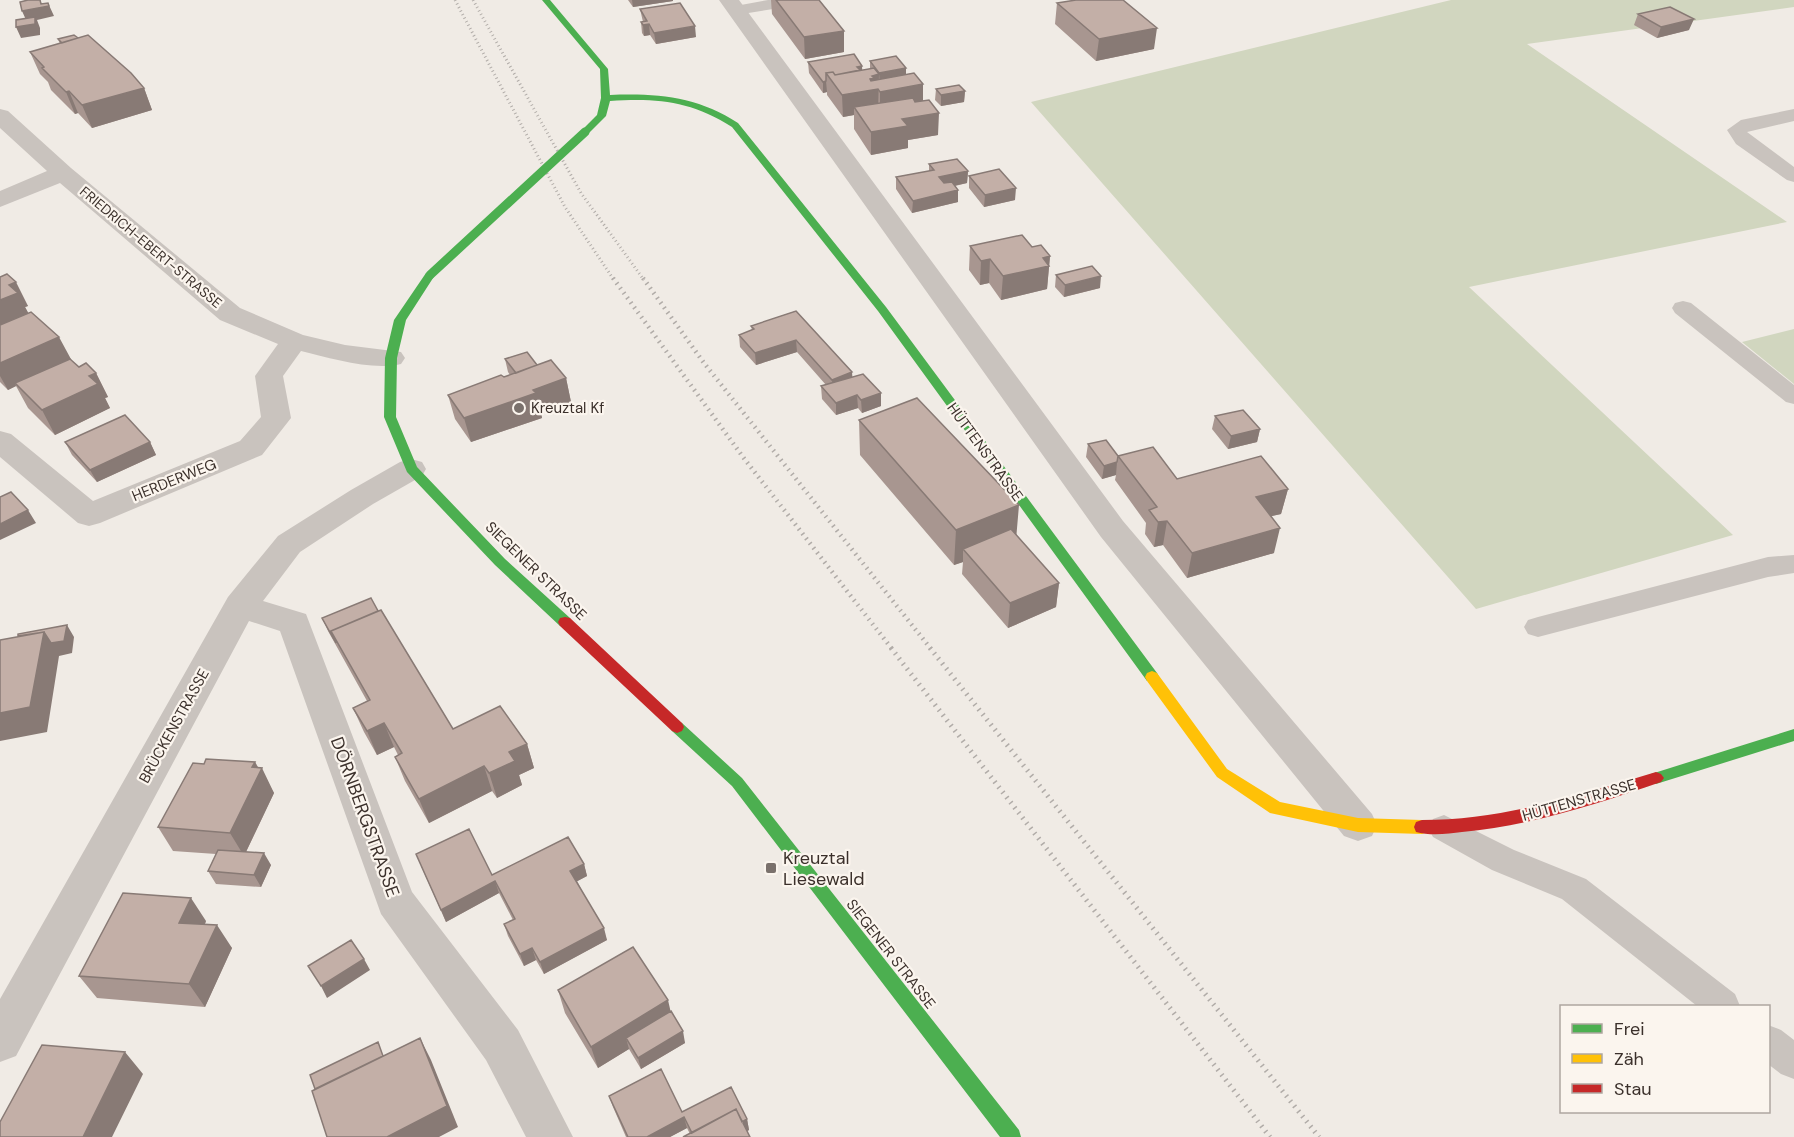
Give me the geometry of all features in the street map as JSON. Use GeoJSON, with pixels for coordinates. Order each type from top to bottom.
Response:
{"type":"FeatureCollection","features":[{"type":"Feature","properties":{"kind":"main road"},"geometry":{"type":"LineString","coordinates":[[546,0],[604,69],[606,98]]}},
{"type":"Feature","properties":{"kind":"main road","name":"HÜTTENSTRASSE"},"geometry":{"type":"LineString","coordinates":[[606,98],[639,96],[674,98],[710,109],[735,125],[882,309],[1222,773],[1276,807],[1358,825],[1444,828],[1535,815],[1794,735]]}},
{"type":"Feature","properties":{"kind":"main road","name":"SIEGENER STRASSE"},"geometry":{"type":"LineString","coordinates":[[606,98],[601,116],[430,274],[400,320],[391,358],[390,417],[411,469],[500,562],[737,782],[1012,1137]]}},
{"type":"Feature","properties":{"kind":"street"},"geometry":{"type":"LineString","coordinates":[[733,5],[1112,529],[1358,825]]}},
{"type":"Feature","properties":{"kind":"street","name":"FRIEDRICH-EBERT-STRASSE"},"geometry":{"type":"LineString","coordinates":[[0,116],[63,173],[230,315],[294,341],[345,353],[391,358]]}},
{"type":"Feature","properties":{"kind":"street"},"geometry":{"type":"LineString","coordinates":[[0,200],[63,173]]}},
{"type":"Feature","properties":{"kind":"street","name":"HERDERWEG"},"geometry":{"type":"LineString","coordinates":[[0,441],[89,515],[251,448],[276,417],[269,376],[294,341]]}},
{"type":"Feature","properties":{"kind":"street","name":"BRÜCKENSTRASSE"},"geometry":{"type":"LineString","coordinates":[[0,1041],[240,606],[289,544],[362,497],[411,469]]}},
{"type":"Feature","properties":{"kind":"street","name":"DÖRNBERGSTRASSE"},"geometry":{"type":"LineString","coordinates":[[240,606],[294,622],[394,901],[502,1045],[550,1137]]}},
{"type":"Feature","properties":{"kind":"lane"},"geometry":{"type":"LineString","coordinates":[[733,5],[798,0]]}},
{"type":"Feature","properties":{"kind":"lane"},"geometry":{"type":"LineString","coordinates":[[1794,115],[1748,124],[1736,130],[1743,140],[1794,176]]}},
{"type":"Feature","properties":{"kind":"lane"},"geometry":{"type":"LineString","coordinates":[[1683,308],[1794,398]]}},
{"type":"Feature","properties":{"kind":"lane"},"geometry":{"type":"LineString","coordinates":[[1538,627],[1768,567],[1794,564]]}},
{"type":"Feature","properties":{"kind":"lane"},"geometry":{"type":"LineString","coordinates":[[1444,828],[1503,860],[1574,889],[1722,1005]]}},
{"type":"Feature","properties":{"kind":"lane"},"geometry":{"type":"LineString","coordinates":[[1770,1044],[1794,1062]]}},
{"type":"Feature","properties":{"kind":"green space"},"geometry":{"type":"Polygon","coordinates":[[[1451,0],[1794,0],[1794,7],[1527,44],[1787,222],[1469,287],[1733,535],[1476,609],[1031,102],[1451,0]]]}},
{"type":"Feature","properties":{"kind":"green space"},"geometry":{"type":"Polygon","coordinates":[[[1794,329],[1794,384],[1742,342],[1794,329]]]}},
{"type":"Feature","properties":{"kind":"building"},"geometry":{"type":"Polygon","coordinates":[[[40,0],[41,4],[48,3],[49,6],[22,11],[20,2],[40,0]]]}},
{"type":"Feature","properties":{"kind":"building"},"geometry":{"type":"Polygon","coordinates":[[[776,0],[819,0],[844,31],[804,37],[776,0]]]}},
{"type":"Feature","properties":{"kind":"building"},"geometry":{"type":"Polygon","coordinates":[[[1076,0],[1123,0],[1157,28],[1099,39],[1057,3],[1076,0]]]}},
{"type":"Feature","properties":{"kind":"building"},"geometry":{"type":"Polygon","coordinates":[[[680,3],[695,26],[654,33],[649,24],[643,25],[641,22],[647,21],[640,9],[680,3]]]}},
{"type":"Feature","properties":{"kind":"building"},"geometry":{"type":"Polygon","coordinates":[[[1670,7],[1694,19],[1661,27],[1638,14],[1670,7]]]}},
{"type":"Feature","properties":{"kind":"building"},"geometry":{"type":"Polygon","coordinates":[[[35,17],[35,24],[16,27],[16,20],[35,17]]]}},
{"type":"Feature","properties":{"kind":"building"},"geometry":{"type":"Polygon","coordinates":[[[74,35],[78,38],[62,43],[58,39],[74,35]]]}},
{"type":"Feature","properties":{"kind":"building"},"geometry":{"type":"Polygon","coordinates":[[[88,35],[131,73],[144,88],[82,105],[42,68],[44,67],[30,52],[88,35]]]}},
{"type":"Feature","properties":{"kind":"building"},"geometry":{"type":"Polygon","coordinates":[[[854,54],[862,66],[857,67],[860,70],[835,75],[833,72],[826,73],[826,81],[823,82],[808,62],[854,54]]]}},
{"type":"Feature","properties":{"kind":"building"},"geometry":{"type":"Polygon","coordinates":[[[896,56],[906,68],[879,73],[870,61],[896,56]]]}},
{"type":"Feature","properties":{"kind":"building"},"geometry":{"type":"Polygon","coordinates":[[[874,68],[879,74],[872,76],[874,78],[870,79],[871,81],[914,73],[923,84],[880,92],[878,89],[842,95],[826,73],[833,72],[835,75],[874,68]]]}},
{"type":"Feature","properties":{"kind":"building"},"geometry":{"type":"Polygon","coordinates":[[[959,85],[965,91],[941,95],[936,89],[959,85]]]}},
{"type":"Feature","properties":{"kind":"building"},"geometry":{"type":"Polygon","coordinates":[[[913,98],[915,102],[929,100],[939,113],[902,119],[908,126],[871,132],[854,107],[913,98]]]}},
{"type":"Feature","properties":{"kind":"building"},"geometry":{"type":"Polygon","coordinates":[[[957,159],[968,171],[939,177],[944,183],[952,182],[958,190],[913,201],[896,177],[934,170],[929,164],[957,159]]]}},
{"type":"Feature","properties":{"kind":"building"},"geometry":{"type":"Polygon","coordinates":[[[999,169],[1016,188],[985,195],[969,176],[999,169]]]}},
{"type":"Feature","properties":{"kind":"building"},"geometry":{"type":"Polygon","coordinates":[[[1022,235],[1032,247],[1041,245],[1050,256],[1043,258],[1049,266],[1003,276],[990,259],[981,261],[970,246],[1022,235]]]}},
{"type":"Feature","properties":{"kind":"building"},"geometry":{"type":"Polygon","coordinates":[[[1092,266],[1101,276],[1065,285],[1056,275],[1092,266]]]}},
{"type":"Feature","properties":{"kind":"building"},"geometry":{"type":"Polygon","coordinates":[[[7,274],[16,282],[9,285],[18,293],[0,300],[0,277],[7,274]]]}},
{"type":"Feature","properties":{"kind":"building"},"geometry":{"type":"Polygon","coordinates":[[[796,311],[852,372],[832,380],[796,340],[755,353],[739,335],[754,329],[751,326],[796,311]]]}},
{"type":"Feature","properties":{"kind":"building"},"geometry":{"type":"Polygon","coordinates":[[[31,312],[59,337],[0,363],[0,325],[31,312]]]}},
{"type":"Feature","properties":{"kind":"building"},"geometry":{"type":"Polygon","coordinates":[[[527,352],[537,365],[516,373],[505,359],[527,352]]]}},
{"type":"Feature","properties":{"kind":"building"},"geometry":{"type":"Polygon","coordinates":[[[70,359],[79,367],[86,363],[96,373],[89,376],[98,384],[42,410],[15,383],[70,359]]]}},
{"type":"Feature","properties":{"kind":"building"},"geometry":{"type":"Polygon","coordinates":[[[551,360],[566,378],[533,390],[536,393],[464,418],[448,395],[501,375],[504,377],[551,360]]]}},
{"type":"Feature","properties":{"kind":"building"},"geometry":{"type":"Polygon","coordinates":[[[863,374],[881,393],[861,400],[857,395],[836,403],[821,386],[863,374]]]}},
{"type":"Feature","properties":{"kind":"building"},"geometry":{"type":"Polygon","coordinates":[[[917,398],[1019,505],[956,530],[859,420],[917,398]]]}},
{"type":"Feature","properties":{"kind":"building"},"geometry":{"type":"Polygon","coordinates":[[[1243,410],[1260,429],[1231,436],[1215,416],[1243,410]]]}},
{"type":"Feature","properties":{"kind":"building"},"geometry":{"type":"Polygon","coordinates":[[[125,415],[150,442],[90,470],[65,442],[125,415]]]}},
{"type":"Feature","properties":{"kind":"building"},"geometry":{"type":"Polygon","coordinates":[[[1106,440],[1118,456],[1117,462],[1104,466],[1088,444],[1106,440]]]}},
{"type":"Feature","properties":{"kind":"building"},"geometry":{"type":"Polygon","coordinates":[[[1153,447],[1177,479],[1261,456],[1288,489],[1256,497],[1280,528],[1192,553],[1167,521],[1158,522],[1149,510],[1157,507],[1118,456],[1153,447]]]}},
{"type":"Feature","properties":{"kind":"building"},"geometry":{"type":"Polygon","coordinates":[[[11,492],[28,510],[0,524],[0,497],[11,492]]]}},
{"type":"Feature","properties":{"kind":"building"},"geometry":{"type":"Polygon","coordinates":[[[1011,529],[1059,583],[1010,603],[963,549],[1011,529]]]}},
{"type":"Feature","properties":{"kind":"building"},"geometry":{"type":"Polygon","coordinates":[[[371,598],[378,611],[331,631],[336,643],[322,618],[371,598]]]}},
{"type":"Feature","properties":{"kind":"building"},"geometry":{"type":"Polygon","coordinates":[[[381,610],[453,729],[500,706],[527,744],[509,752],[515,761],[489,773],[484,766],[419,799],[395,757],[402,753],[384,723],[367,731],[353,708],[370,700],[331,631],[381,610]]]}},
{"type":"Feature","properties":{"kind":"building"},"geometry":{"type":"Polygon","coordinates":[[[67,625],[64,641],[51,643],[44,632],[18,636],[18,634],[67,625]]]}},
{"type":"Feature","properties":{"kind":"building"},"geometry":{"type":"Polygon","coordinates":[[[44,632],[30,707],[0,713],[0,640],[44,632]]]}},
{"type":"Feature","properties":{"kind":"building"},"geometry":{"type":"Polygon","coordinates":[[[206,759],[255,762],[252,767],[262,768],[230,833],[158,827],[193,763],[204,764],[206,759]]]}},
{"type":"Feature","properties":{"kind":"building"},"geometry":{"type":"Polygon","coordinates":[[[469,829],[492,875],[568,837],[584,864],[570,871],[604,928],[540,962],[532,948],[520,954],[504,924],[515,919],[495,881],[441,910],[416,854],[469,829]]]}},
{"type":"Feature","properties":{"kind":"building"},"geometry":{"type":"Polygon","coordinates":[[[218,850],[264,853],[254,875],[208,871],[218,850]]]}},
{"type":"Feature","properties":{"kind":"building"},"geometry":{"type":"Polygon","coordinates":[[[123,893],[191,898],[179,923],[217,925],[189,984],[79,976],[123,893]]]}},
{"type":"Feature","properties":{"kind":"building"},"geometry":{"type":"Polygon","coordinates":[[[351,940],[364,959],[321,986],[308,966],[351,940]]]}},
{"type":"Feature","properties":{"kind":"building"},"geometry":{"type":"Polygon","coordinates":[[[633,947],[668,1000],[591,1047],[558,990],[633,947]]]}},
{"type":"Feature","properties":{"kind":"building"},"geometry":{"type":"Polygon","coordinates":[[[671,1011],[683,1031],[638,1058],[626,1038],[671,1011]]]}},
{"type":"Feature","properties":{"kind":"building"},"geometry":{"type":"Polygon","coordinates":[[[420,1038],[447,1106],[387,1137],[327,1137],[312,1091],[420,1038]]]}},
{"type":"Feature","properties":{"kind":"building"},"geometry":{"type":"Polygon","coordinates":[[[378,1042],[383,1056],[315,1089],[310,1075],[378,1042]]]}},
{"type":"Feature","properties":{"kind":"building"},"geometry":{"type":"Polygon","coordinates":[[[42,1045],[125,1052],[83,1137],[0,1137],[0,1122],[42,1045]]]}},
{"type":"Feature","properties":{"kind":"building"},"geometry":{"type":"Polygon","coordinates":[[[661,1069],[682,1112],[731,1087],[747,1119],[742,1122],[736,1109],[692,1133],[684,1117],[647,1137],[628,1137],[609,1096],[661,1069]]]}},
{"type":"Feature","properties":{"kind":"building"},"geometry":{"type":"Polygon","coordinates":[[[736,1109],[750,1137],[683,1137],[736,1109]]]}},
{"type":"Feature","properties":{"kind":"railway"},"geometry":{"type":"LineString","coordinates":[[455,0],[565,207],[614,280]]}},
{"type":"Feature","properties":{"kind":"railway"},"geometry":{"type":"LineString","coordinates":[[473,0],[581,193],[644,280]]}},
{"type":"Feature","properties":{"kind":"railway"},"geometry":{"type":"LineString","coordinates":[[613,278],[743,457],[892,649]]}},
{"type":"Feature","properties":{"kind":"railway"},"geometry":{"type":"LineString","coordinates":[[643,278],[704,363],[931,649]]}},
{"type":"Feature","properties":{"kind":"railway"},"geometry":{"type":"LineString","coordinates":[[891,648],[1270,1137]]}},
{"type":"Feature","properties":{"kind":"railway"},"geometry":{"type":"LineString","coordinates":[[930,648],[1319,1137]]}},
{"type":"Feature","properties":{"kind":"traffic: fast"},"geometry":{"type":"LineString","coordinates":[[546,0],[604,69],[606,98],[601,116],[585,132]]}},
{"type":"Feature","properties":{"kind":"traffic: fast"},"geometry":{"type":"LineString","coordinates":[[606,98],[658,97],[689,102],[735,125],[882,309],[1152,677]]}},
{"type":"Feature","properties":{"kind":"traffic: fast"},"geometry":{"type":"LineString","coordinates":[[430,275],[585,132]]}},
{"type":"Feature","properties":{"kind":"traffic: fast"},"geometry":{"type":"LineString","coordinates":[[430,275],[400,320],[391,358],[390,417],[411,469],[500,562],[565,622]]}},
{"type":"Feature","properties":{"kind":"traffic: fast"},"geometry":{"type":"LineString","coordinates":[[677,727],[737,782],[1012,1137]]}},
{"type":"Feature","properties":{"kind":"traffic: fast"},"geometry":{"type":"LineString","coordinates":[[1656,778],[1794,735]]}},
{"type":"Feature","properties":{"kind":"traffic: slow"},"geometry":{"type":"LineString","coordinates":[[1152,677],[1222,773],[1276,808],[1358,825],[1422,827]]}},
{"type":"Feature","properties":{"kind":"traffic: jam"},"geometry":{"type":"LineString","coordinates":[[565,622],[677,727]]}},
{"type":"Feature","properties":{"kind":"traffic: jam"},"geometry":{"type":"LineString","coordinates":[[1422,827],[1452,827],[1512,819],[1656,778]]}},
{"type":"Feature","properties":{"kind":"place","name":"Kreuztal Kf"},"geometry":{"type":"Point","coordinates":[519,408]}},
{"type":"Feature","properties":{"kind":"place","name":"Kreuztal Liesewald"},"geometry":{"type":"Point","coordinates":[771,868]}}]}
